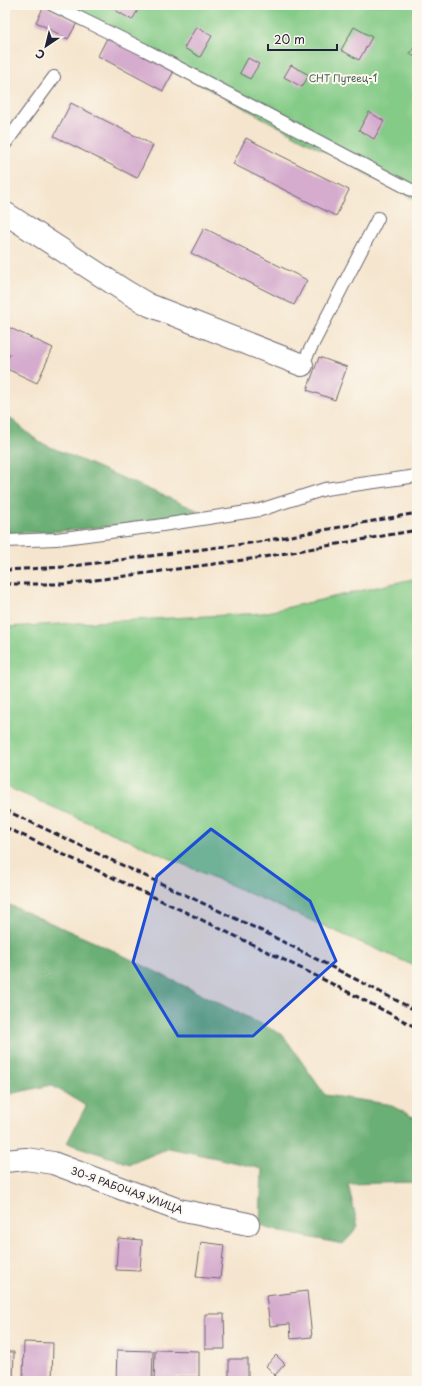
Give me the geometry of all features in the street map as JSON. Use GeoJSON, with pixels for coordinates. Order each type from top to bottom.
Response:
{"type":"FeatureCollection","features":[{"type":"Feature","properties":{"kind":"street"},"geometry":{"type":"LineString","coordinates":[[5,213],[149,305],[302,365]]}},
{"type":"Feature","properties":{"kind":"street","name":"30-Я РАБОЧАЯ УЛИЦА"},"geometry":{"type":"LineString","coordinates":[[5,1161],[26,1159],[53,1163],[179,1210],[248,1224]]}},
{"type":"Feature","properties":{"kind":"lane"},"geometry":{"type":"LineString","coordinates":[[53,5],[144,50],[417,193]]}},
{"type":"Feature","properties":{"kind":"lane"},"geometry":{"type":"LineString","coordinates":[[5,144],[54,77]]}},
{"type":"Feature","properties":{"kind":"lane"},"geometry":{"type":"LineString","coordinates":[[302,365],[378,218]]}},
{"type":"Feature","properties":{"kind":"lane"},"geometry":{"type":"LineString","coordinates":[[5,541],[56,539],[156,526],[260,510],[325,490],[417,476]]}},
{"type":"Feature","properties":{"kind":"highlighted area"},"geometry":{"type":"Polygon","coordinates":[[[211,829],[310,901],[336,961],[253,1036],[178,1036],[133,962],[157,876],[211,829]]]}},
{"type":"Feature","properties":{"kind":"green space","name":"СНТ Путеец-1"},"geometry":{"type":"Polygon","coordinates":[[[45,5],[417,5],[417,201],[105,33],[45,5]]]}},
{"type":"Feature","properties":{"kind":"green space"},"geometry":{"type":"Polygon","coordinates":[[[5,414],[39,442],[199,511],[139,524],[49,532],[5,533],[5,414]]]}},
{"type":"Feature","properties":{"kind":"green space"},"geometry":{"type":"Polygon","coordinates":[[[417,578],[417,967],[5,786],[5,627],[263,613],[417,578]]]}},
{"type":"Feature","properties":{"kind":"green space"},"geometry":{"type":"Polygon","coordinates":[[[5,903],[110,949],[283,1035],[325,1095],[388,1104],[417,1119],[417,1182],[348,1184],[358,1227],[343,1244],[288,1233],[260,1225],[262,1169],[169,1148],[130,1164],[67,1143],[86,1106],[51,1085],[5,1095],[5,903]]]}},
{"type":"Feature","properties":{"kind":"building"},"geometry":{"type":"Polygon","coordinates":[[[118,5],[141,5],[132,20],[115,10],[118,5]]]}},
{"type":"Feature","properties":{"kind":"building"},"geometry":{"type":"Polygon","coordinates":[[[44,6],[77,23],[68,39],[36,22],[44,6]]]}},
{"type":"Feature","properties":{"kind":"building"},"geometry":{"type":"Polygon","coordinates":[[[196,27],[212,36],[200,57],[184,48],[196,27]]]}},
{"type":"Feature","properties":{"kind":"building"},"geometry":{"type":"Polygon","coordinates":[[[354,27],[372,37],[359,60],[341,50],[354,27]]]}},
{"type":"Feature","properties":{"kind":"building"},"geometry":{"type":"Polygon","coordinates":[[[108,36],[174,71],[163,91],[98,56],[108,36]]]}},
{"type":"Feature","properties":{"kind":"building"},"geometry":{"type":"Polygon","coordinates":[[[417,42],[417,58],[410,54],[417,42]]]}},
{"type":"Feature","properties":{"kind":"building"},"geometry":{"type":"Polygon","coordinates":[[[248,58],[259,64],[250,79],[240,73],[248,58]]]}},
{"type":"Feature","properties":{"kind":"building"},"geometry":{"type":"Polygon","coordinates":[[[291,65],[309,75],[302,87],[284,77],[291,65]]]}},
{"type":"Feature","properties":{"kind":"building"},"geometry":{"type":"Polygon","coordinates":[[[5,76],[11,79],[5,91],[5,76]]]}},
{"type":"Feature","properties":{"kind":"building"},"geometry":{"type":"Polygon","coordinates":[[[71,103],[153,145],[137,178],[54,136],[71,103]]]}},
{"type":"Feature","properties":{"kind":"building"},"geometry":{"type":"Polygon","coordinates":[[[369,112],[384,121],[374,139],[359,130],[369,112]]]}},
{"type":"Feature","properties":{"kind":"building"},"geometry":{"type":"Polygon","coordinates":[[[246,138],[349,190],[336,216],[233,164],[246,138]]]}},
{"type":"Feature","properties":{"kind":"building"},"geometry":{"type":"Polygon","coordinates":[[[204,228],[307,280],[294,305],[191,253],[204,228]]]}},
{"type":"Feature","properties":{"kind":"building"},"geometry":{"type":"Polygon","coordinates":[[[8,327],[53,348],[37,383],[5,368],[10,354],[5,352],[5,334],[8,327]]]}},
{"type":"Feature","properties":{"kind":"building"},"geometry":{"type":"Polygon","coordinates":[[[319,357],[347,367],[335,400],[307,390],[319,357]]]}},
{"type":"Feature","properties":{"kind":"building"},"geometry":{"type":"Polygon","coordinates":[[[118,1238],[142,1240],[140,1271],[116,1270],[118,1238]]]}},
{"type":"Feature","properties":{"kind":"building"},"geometry":{"type":"Polygon","coordinates":[[[201,1242],[224,1245],[220,1279],[196,1277],[201,1242]]]}},
{"type":"Feature","properties":{"kind":"building"},"geometry":{"type":"Polygon","coordinates":[[[307,1291],[312,1337],[291,1339],[290,1324],[270,1326],[266,1296],[307,1291]]]}},
{"type":"Feature","properties":{"kind":"building"},"geometry":{"type":"Polygon","coordinates":[[[205,1314],[224,1314],[225,1349],[205,1349],[205,1314]]]}},
{"type":"Feature","properties":{"kind":"building"},"geometry":{"type":"Polygon","coordinates":[[[24,1342],[53,1343],[52,1381],[23,1381],[24,1342]]]}},
{"type":"Feature","properties":{"kind":"building"},"geometry":{"type":"Polygon","coordinates":[[[117,1350],[153,1351],[152,1381],[116,1381],[117,1350]]]}},
{"type":"Feature","properties":{"kind":"building"},"geometry":{"type":"Polygon","coordinates":[[[155,1350],[199,1351],[199,1377],[177,1377],[177,1381],[154,1381],[155,1350]]]}},
{"type":"Feature","properties":{"kind":"building"},"geometry":{"type":"Polygon","coordinates":[[[5,1352],[14,1352],[13,1381],[5,1381],[5,1352]]]}},
{"type":"Feature","properties":{"kind":"building"},"geometry":{"type":"Polygon","coordinates":[[[276,1355],[285,1364],[275,1375],[266,1366],[276,1355]]]}},
{"type":"Feature","properties":{"kind":"building"},"geometry":{"type":"Polygon","coordinates":[[[229,1359],[248,1359],[248,1381],[229,1381],[229,1359]]]}},
{"type":"Feature","properties":{"kind":"building"},"geometry":{"type":"Polygon","coordinates":[[[275,1375],[281,1381],[269,1381],[275,1375]]]}},
{"type":"Feature","properties":{"kind":"railway"},"geometry":{"type":"LineString","coordinates":[[5,570],[65,567],[258,542],[417,513]]}},
{"type":"Feature","properties":{"kind":"railway"},"geometry":{"type":"LineString","coordinates":[[5,584],[66,584],[258,558],[417,530]]}},
{"type":"Feature","properties":{"kind":"railway"},"geometry":{"type":"LineString","coordinates":[[5,810],[264,932],[417,1011]]}},
{"type":"Feature","properties":{"kind":"railway"},"geometry":{"type":"LineString","coordinates":[[5,827],[264,950],[417,1028]]}}]}
